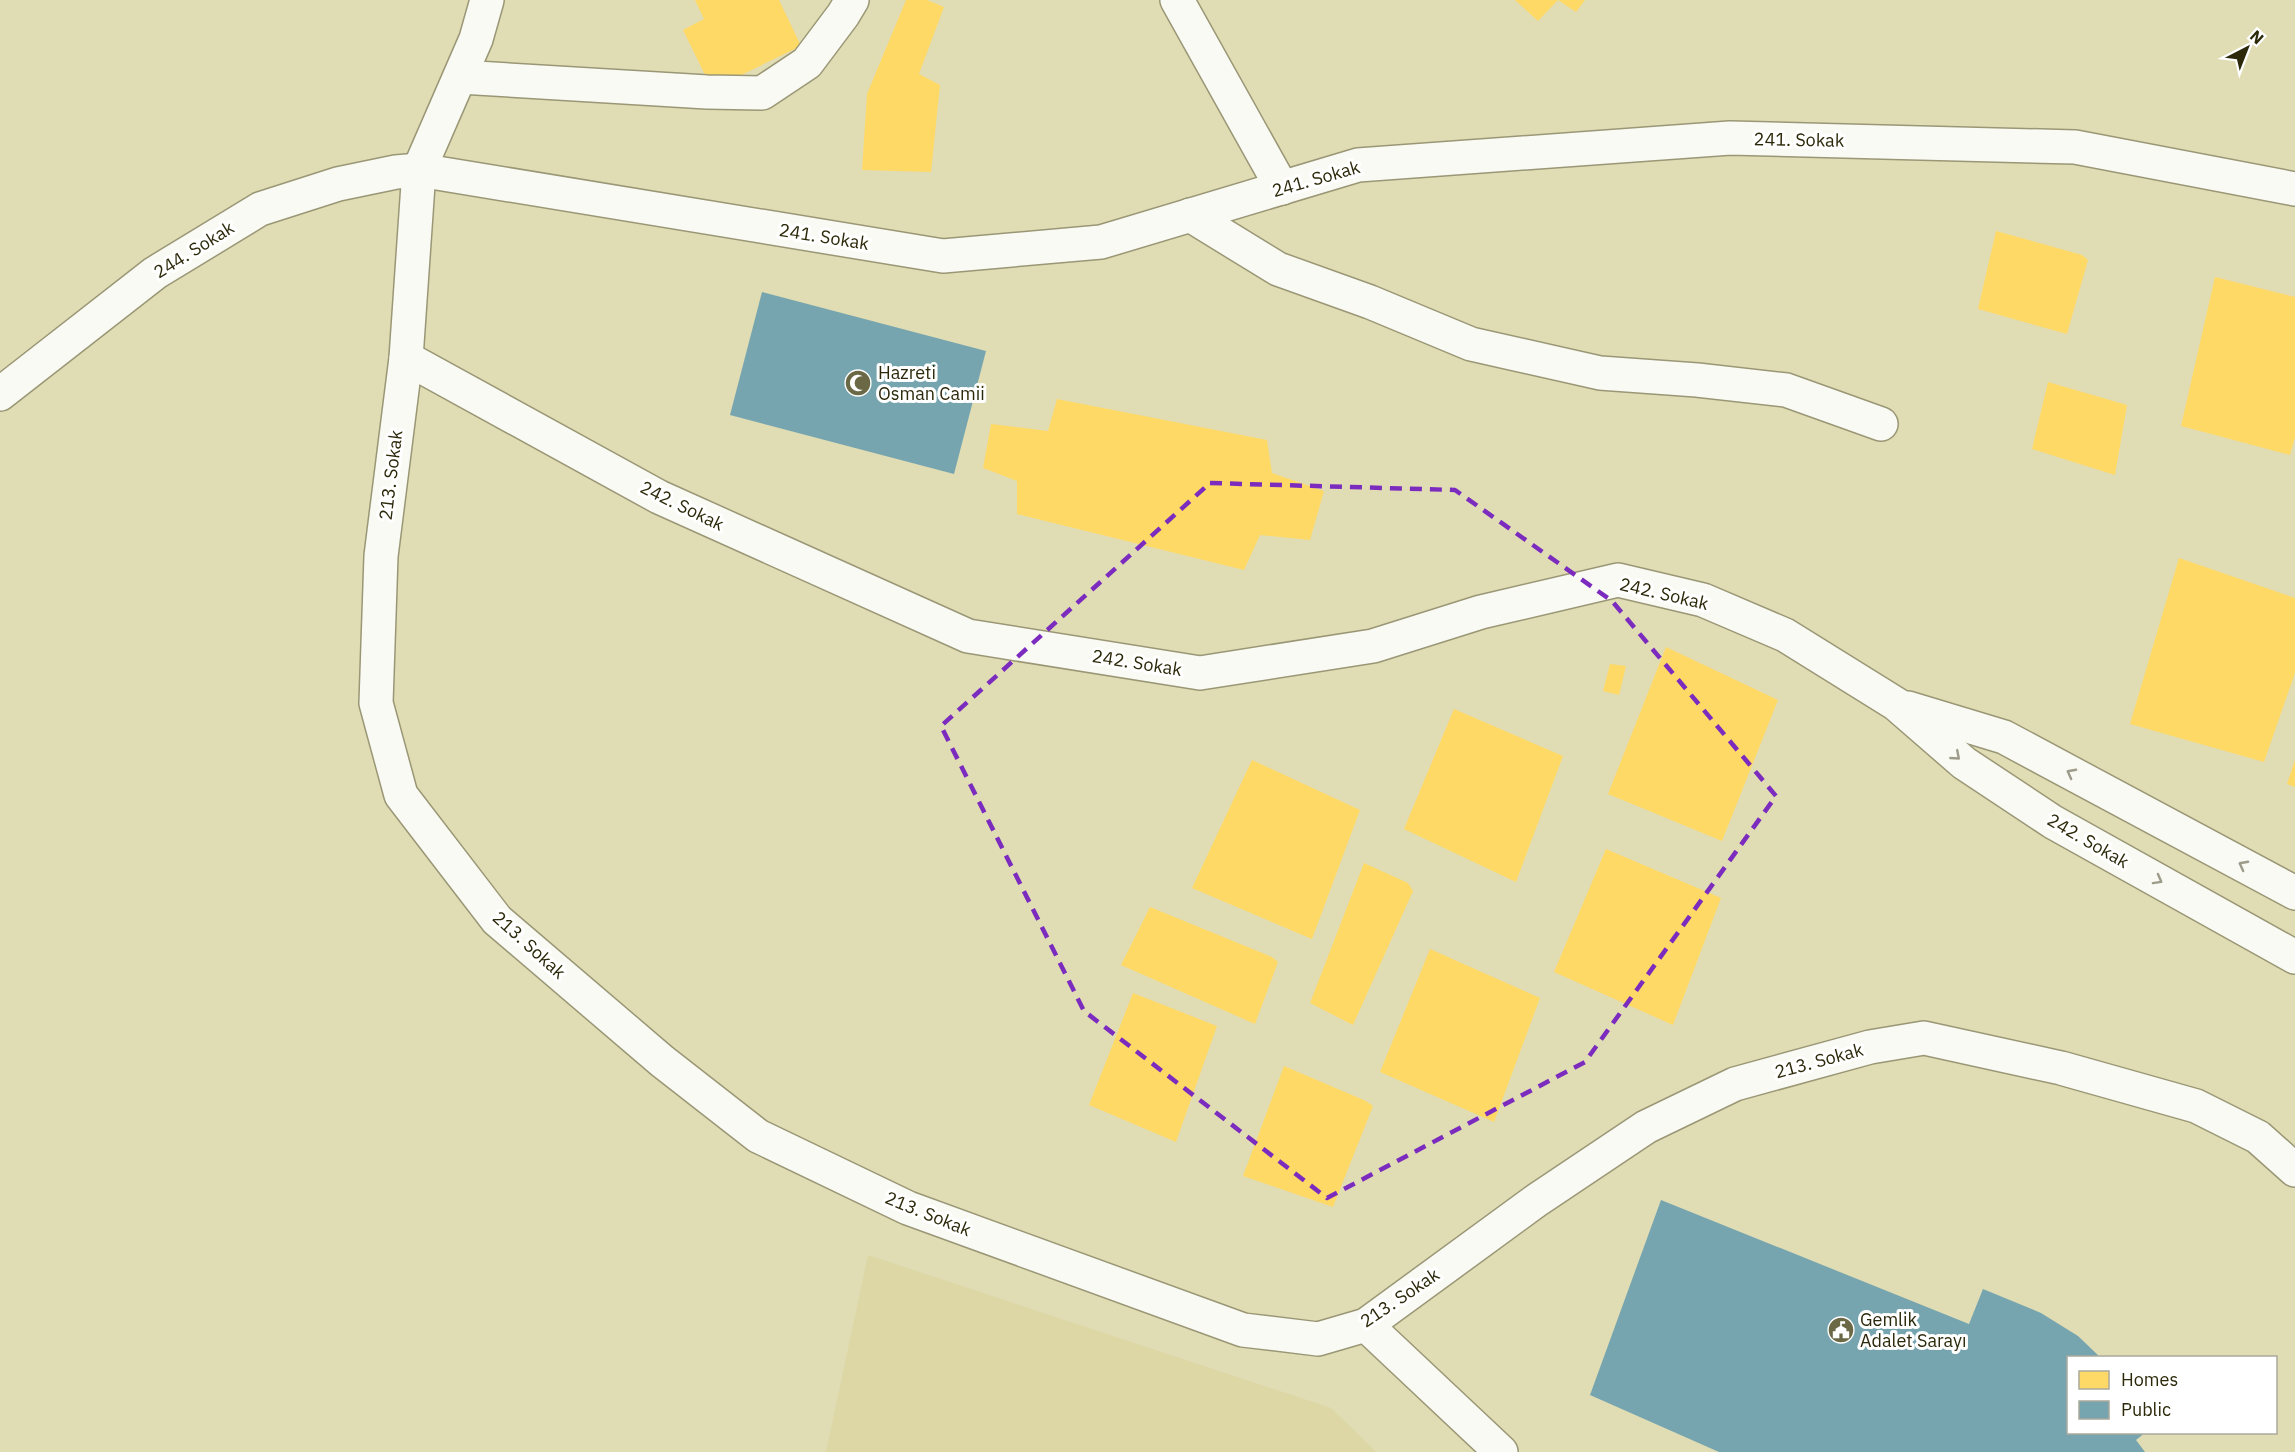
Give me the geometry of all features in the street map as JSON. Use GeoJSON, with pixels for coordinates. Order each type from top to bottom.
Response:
{"type":"FeatureCollection","features":[{"type":"Feature","properties":{"kind":"street","name":"213. Sokak"},"geometry":{"type":"LineString","coordinates":[[487,0],[476,39],[419,170],[406,358],[381,556],[376,703],[401,795],[497,920],[662,1061],[758,1136],[908,1208],[1243,1330],[1318,1339],[1366,1325],[1537,1200],[1646,1127],[1735,1084],[1892,1043],[1924,1038],[2061,1068],[2196,1106],[2258,1137],[2295,1170]]}},
{"type":"Feature","properties":{"kind":"street"},"geometry":{"type":"LineString","coordinates":[[460,77],[707,92],[762,93],[807,63],[852,0]]}},
{"type":"Feature","properties":{"kind":"street"},"geometry":{"type":"LineString","coordinates":[[1177,0],[1282,188]]}},
{"type":"Feature","properties":{"kind":"street","name":"241. Sokak"},"geometry":{"type":"LineString","coordinates":[[419,170],[943,256],[1101,242],[1358,165],[1730,138],[2075,147],[2295,189]]}},
{"type":"Feature","properties":{"kind":"street","name":"244. Sokak"},"geometry":{"type":"LineString","coordinates":[[0,394],[155,273],[260,209],[338,184],[396,172],[419,170]]}},
{"type":"Feature","properties":{"kind":"street"},"geometry":{"type":"LineString","coordinates":[[1190,215],[1278,269],[1370,302],[1471,344],[1600,373],[1697,380],[1786,390],[1881,424]]}},
{"type":"Feature","properties":{"kind":"street","name":"242. Sokak"},"geometry":{"type":"LineString","coordinates":[[406,358],[659,497],[968,636],[1200,672],[1373,646],[1481,612],[1618,580],[1703,600],[1785,635],[1896,704],[1964,764],[2053,822],[2295,957]]}},
{"type":"Feature","properties":{"kind":"street","name":"242. Sokak"},"geometry":{"type":"LineString","coordinates":[[1896,704],[2004,738],[2295,893]]}},
{"type":"Feature","properties":{"kind":"street"},"geometry":{"type":"LineString","coordinates":[[1366,1325],[1501,1452]]}},
{"type":"Feature","properties":{"kind":"highlighted area"},"geometry":{"type":"Polygon","coordinates":[[[1210,483],[1455,490],[1612,601],[1776,796],[1585,1062],[1327,1198],[1084,1011],[941,726],[1210,483]]]}},
{"type":"Feature","properties":{"kind":"shaded area"},"geometry":{"type":"Polygon","coordinates":[[[868,1255],[1331,1408],[1376,1452],[826,1452],[868,1255]]]}},
{"type":"Feature","properties":{"kind":"building: Homes"},"geometry":{"type":"Polygon","coordinates":[[[695,0],[779,0],[801,46],[712,89],[683,30],[704,19],[695,0]]]}},
{"type":"Feature","properties":{"kind":"building: Homes"},"geometry":{"type":"Polygon","coordinates":[[[906,0],[927,0],[944,7],[919,74],[940,85],[931,172],[862,170],[867,94],[906,0]]]}},
{"type":"Feature","properties":{"kind":"building: Homes"},"geometry":{"type":"Polygon","coordinates":[[[1515,0],[1558,0],[1538,21],[1515,0]]]}},
{"type":"Feature","properties":{"kind":"building: Homes"},"geometry":{"type":"Polygon","coordinates":[[[1558,0],[1585,0],[1576,12],[1558,0]]]}},
{"type":"Feature","properties":{"kind":"building: Homes"},"geometry":{"type":"Polygon","coordinates":[[[1996,231],[2082,255],[2088,260],[2067,334],[1978,309],[1996,231]]]}},
{"type":"Feature","properties":{"kind":"building: Homes"},"geometry":{"type":"Polygon","coordinates":[[[2215,277],[2295,297],[2295,437],[2290,455],[2181,426],[2215,277]]]}},
{"type":"Feature","properties":{"kind":"building: Homes"},"geometry":{"type":"Polygon","coordinates":[[[2048,382],[2127,405],[2115,475],[2032,449],[2048,382]]]}},
{"type":"Feature","properties":{"kind":"building: Homes"},"geometry":{"type":"Polygon","coordinates":[[[1057,399],[1267,440],[1272,473],[1324,491],[1310,540],[1260,535],[1244,570],[1017,514],[1017,481],[983,468],[991,424],[1048,431],[1057,399]]]}},
{"type":"Feature","properties":{"kind":"building: Homes"},"geometry":{"type":"Polygon","coordinates":[[[2179,558],[2295,598],[2295,673],[2264,762],[2130,724],[2179,558]]]}},
{"type":"Feature","properties":{"kind":"building: Homes"},"geometry":{"type":"Polygon","coordinates":[[[1666,647],[1778,700],[1722,841],[1608,794],[1666,647]]]}},
{"type":"Feature","properties":{"kind":"building: Homes"},"geometry":{"type":"Polygon","coordinates":[[[1610,664],[1626,666],[1619,695],[1603,691],[1610,664]]]}},
{"type":"Feature","properties":{"kind":"building: Homes"},"geometry":{"type":"Polygon","coordinates":[[[1454,709],[1563,756],[1516,882],[1404,829],[1454,709]]]}},
{"type":"Feature","properties":{"kind":"building: Homes"},"geometry":{"type":"Polygon","coordinates":[[[1252,760],[1360,810],[1312,939],[1192,888],[1252,760]]]}},
{"type":"Feature","properties":{"kind":"building: Homes"},"geometry":{"type":"Polygon","coordinates":[[[2295,760],[2295,787],[2287,784],[2295,760]]]}},
{"type":"Feature","properties":{"kind":"building: Homes"},"geometry":{"type":"Polygon","coordinates":[[[1606,849],[1721,898],[1673,1025],[1554,972],[1606,849]]]}},
{"type":"Feature","properties":{"kind":"building: Homes"},"geometry":{"type":"Polygon","coordinates":[[[1364,863],[1408,883],[1413,891],[1353,1025],[1310,1003],[1364,863]]]}},
{"type":"Feature","properties":{"kind":"building: Homes"},"geometry":{"type":"Polygon","coordinates":[[[1150,907],[1272,957],[1278,962],[1255,1024],[1121,965],[1150,907]]]}},
{"type":"Feature","properties":{"kind":"building: Homes"},"geometry":{"type":"Polygon","coordinates":[[[1430,949],[1540,998],[1494,1122],[1380,1072],[1430,949]]]}},
{"type":"Feature","properties":{"kind":"building: Homes"},"geometry":{"type":"Polygon","coordinates":[[[1133,993],[1217,1026],[1176,1142],[1089,1105],[1133,993]]]}},
{"type":"Feature","properties":{"kind":"building: Homes"},"geometry":{"type":"Polygon","coordinates":[[[1284,1066],[1373,1106],[1333,1207],[1243,1176],[1284,1066]]]}},
{"type":"Feature","properties":{"kind":"building: Public","name":"Hazreti Osman Camii"},"geometry":{"type":"Polygon","coordinates":[[[762,292],[986,351],[954,474],[730,415],[762,292]]]}},
{"type":"Feature","properties":{"kind":"building: Public","name":"Gemlik Adalet Sarayı"},"geometry":{"type":"Polygon","coordinates":[[[1661,1200],[1969,1324],[1983,1289],[2041,1313],[2078,1336],[2099,1356],[2067,1356],[2067,1434],[2144,1434],[2136,1440],[2145,1452],[1719,1452],[1590,1395],[1661,1200]]]}},
{"type":"Feature","properties":{"kind":"place","name":"Hazreti Osman Camii"},"geometry":{"type":"Point","coordinates":[858,383]}},
{"type":"Feature","properties":{"kind":"place","name":"Gemlik Adalet Sarayı"},"geometry":{"type":"Point","coordinates":[1841,1330]}}]}
